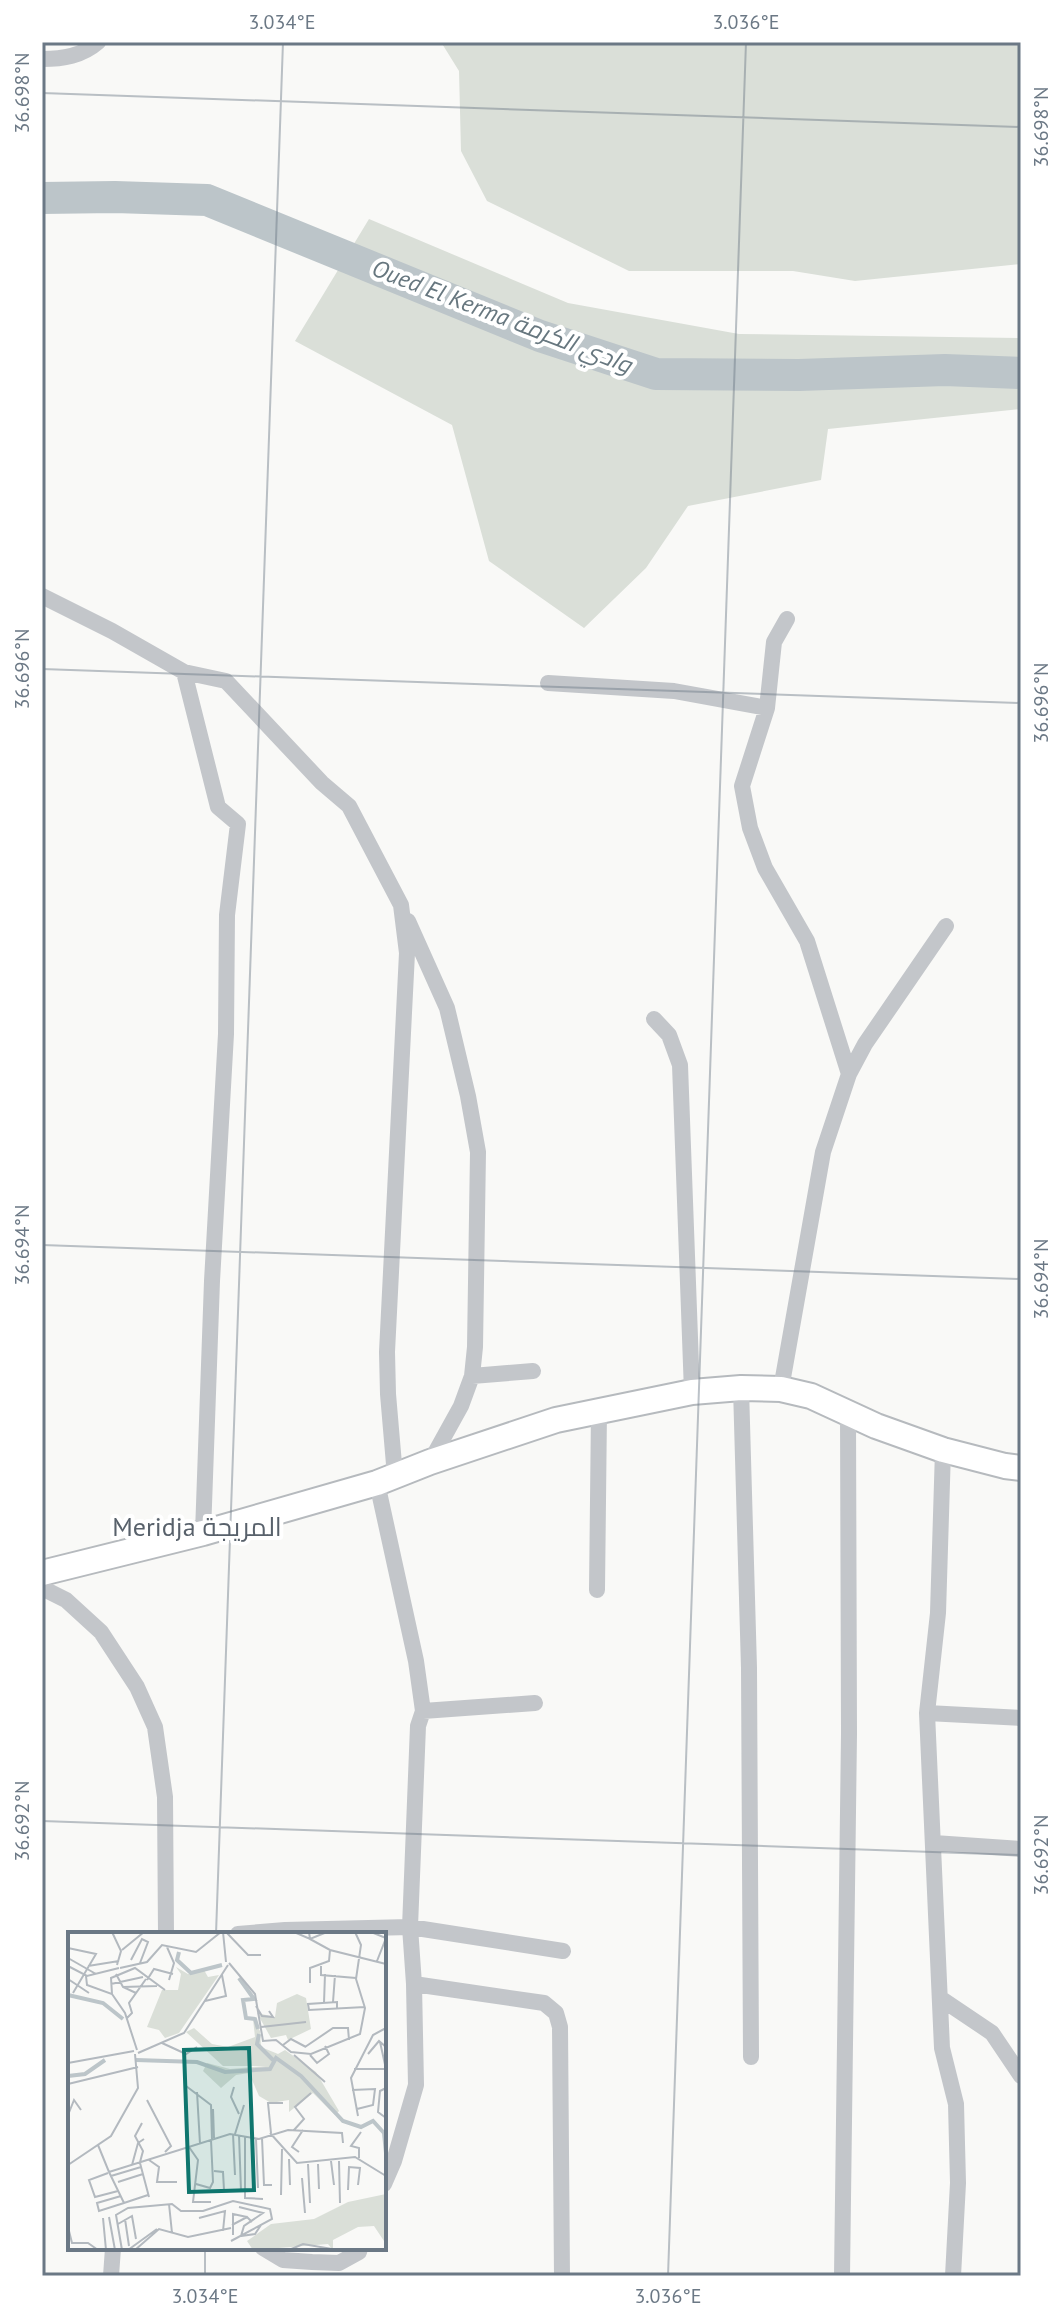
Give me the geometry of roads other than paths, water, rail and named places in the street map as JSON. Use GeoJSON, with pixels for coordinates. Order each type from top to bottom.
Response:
{"type":"FeatureCollection","features":[{"type":"Feature","properties":{"kind":"street"},"geometry":{"type":"LineString","coordinates":[[42,59],[74,56],[98,42]]}},
{"type":"Feature","properties":{"kind":"street"},"geometry":{"type":"LineString","coordinates":[[42,596],[184,672],[226,681],[322,783],[349,806],[401,905],[447,1008],[478,1152],[472,1376],[461,1406],[430,1462]]}},
{"type":"Feature","properties":{"kind":"street"},"geometry":{"type":"LineString","coordinates":[[787,619],[774,642],[767,708],[742,786],[750,828],[765,868],[807,941],[849,1074]]}},
{"type":"Feature","properties":{"kind":"street"},"geometry":{"type":"LineString","coordinates":[[184,672],[218,807],[238,824],[227,915],[226,1034],[212,1281],[203,1533]]}},
{"type":"Feature","properties":{"kind":"street"},"geometry":{"type":"LineString","coordinates":[[548,683],[674,691],[767,708]]}},
{"type":"Feature","properties":{"kind":"street"},"geometry":{"type":"LineString","coordinates":[[386,2179],[416,2085],[410,1927],[418,1726],[423,1711],[386,1479],[387,1352],[407,953],[401,905]]}},
{"type":"Feature","properties":{"kind":"street"},"geometry":{"type":"LineString","coordinates":[[781,1389],[823,1152],[849,1074],[865,1044],[946,926]]}},
{"type":"Feature","properties":{"kind":"street"},"geometry":{"type":"LineString","coordinates":[[654,1019],[669,1035],[680,1065],[692,1392]]}},
{"type":"Feature","properties":{"kind":"street"},"geometry":{"type":"LineString","coordinates":[[472,1376],[533,1371]]}},
{"type":"Feature","properties":{"kind":"street"},"geometry":{"type":"LineString","coordinates":[[741,1388],[749,1668],[751,2057]]}},
{"type":"Feature","properties":{"kind":"street"},"geometry":{"type":"LineString","coordinates":[[42,1573],[203,1533],[386,1479],[556,1420],[692,1392],[781,1389],[811,1396],[848,1414],[943,1450],[1021,1468]]}},
{"type":"Feature","properties":{"kind":"street"},"geometry":{"type":"LineString","coordinates":[[597,1590],[599,1411]]}},
{"type":"Feature","properties":{"kind":"street"},"geometry":{"type":"LineString","coordinates":[[842,2276],[849,1734],[848,1414]]}},
{"type":"Feature","properties":{"kind":"street"},"geometry":{"type":"LineString","coordinates":[[943,1450],[938,1613],[927,1713],[942,2048],[956,2104],[958,2183],[953,2276]]}},
{"type":"Feature","properties":{"kind":"street"},"geometry":{"type":"LineString","coordinates":[[42,1588],[66,1600],[101,1632],[137,1687],[155,1727],[165,1797],[166,1932]]}},
{"type":"Feature","properties":{"kind":"street"},"geometry":{"type":"LineString","coordinates":[[423,1711],[535,1703]]}},
{"type":"Feature","properties":{"kind":"street"},"geometry":{"type":"LineString","coordinates":[[927,1713],[1021,1718]]}},
{"type":"Feature","properties":{"kind":"street"},"geometry":{"type":"LineString","coordinates":[[934,1843],[1021,1849]]}},
{"type":"Feature","properties":{"kind":"street"},"geometry":{"type":"LineString","coordinates":[[262,1932],[410,1927],[563,1951]]}},
{"type":"Feature","properties":{"kind":"street"},"geometry":{"type":"LineString","coordinates":[[414,1984],[544,2003],[556,2013],[560,2027],[562,2276]]}},
{"type":"Feature","properties":{"kind":"street"},"geometry":{"type":"LineString","coordinates":[[940,1998],[992,2033],[1021,2076]]}},
{"type":"Feature","properties":{"kind":"street"},"geometry":{"type":"LineString","coordinates":[[111,2276],[113,2250]]}},
{"type":"Feature","properties":{"kind":"street"},"geometry":{"type":"LineString","coordinates":[[266,2250],[283,2260],[339,2263],[360,2250]]}},
{"type":"Feature","properties":{"kind":"waterway","name":"Oued El Kerma وادي الكرمة"},"geometry":{"type":"LineString","coordinates":[[42,198],[207,200],[540,336],[656,374],[799,375],[945,370],[1021,373]]}},
{"type":"Feature","properties":{"kind":"district","name":"Meridja المريجة"},"geometry":{"type":"Point","coordinates":[197,1526]}}]}
